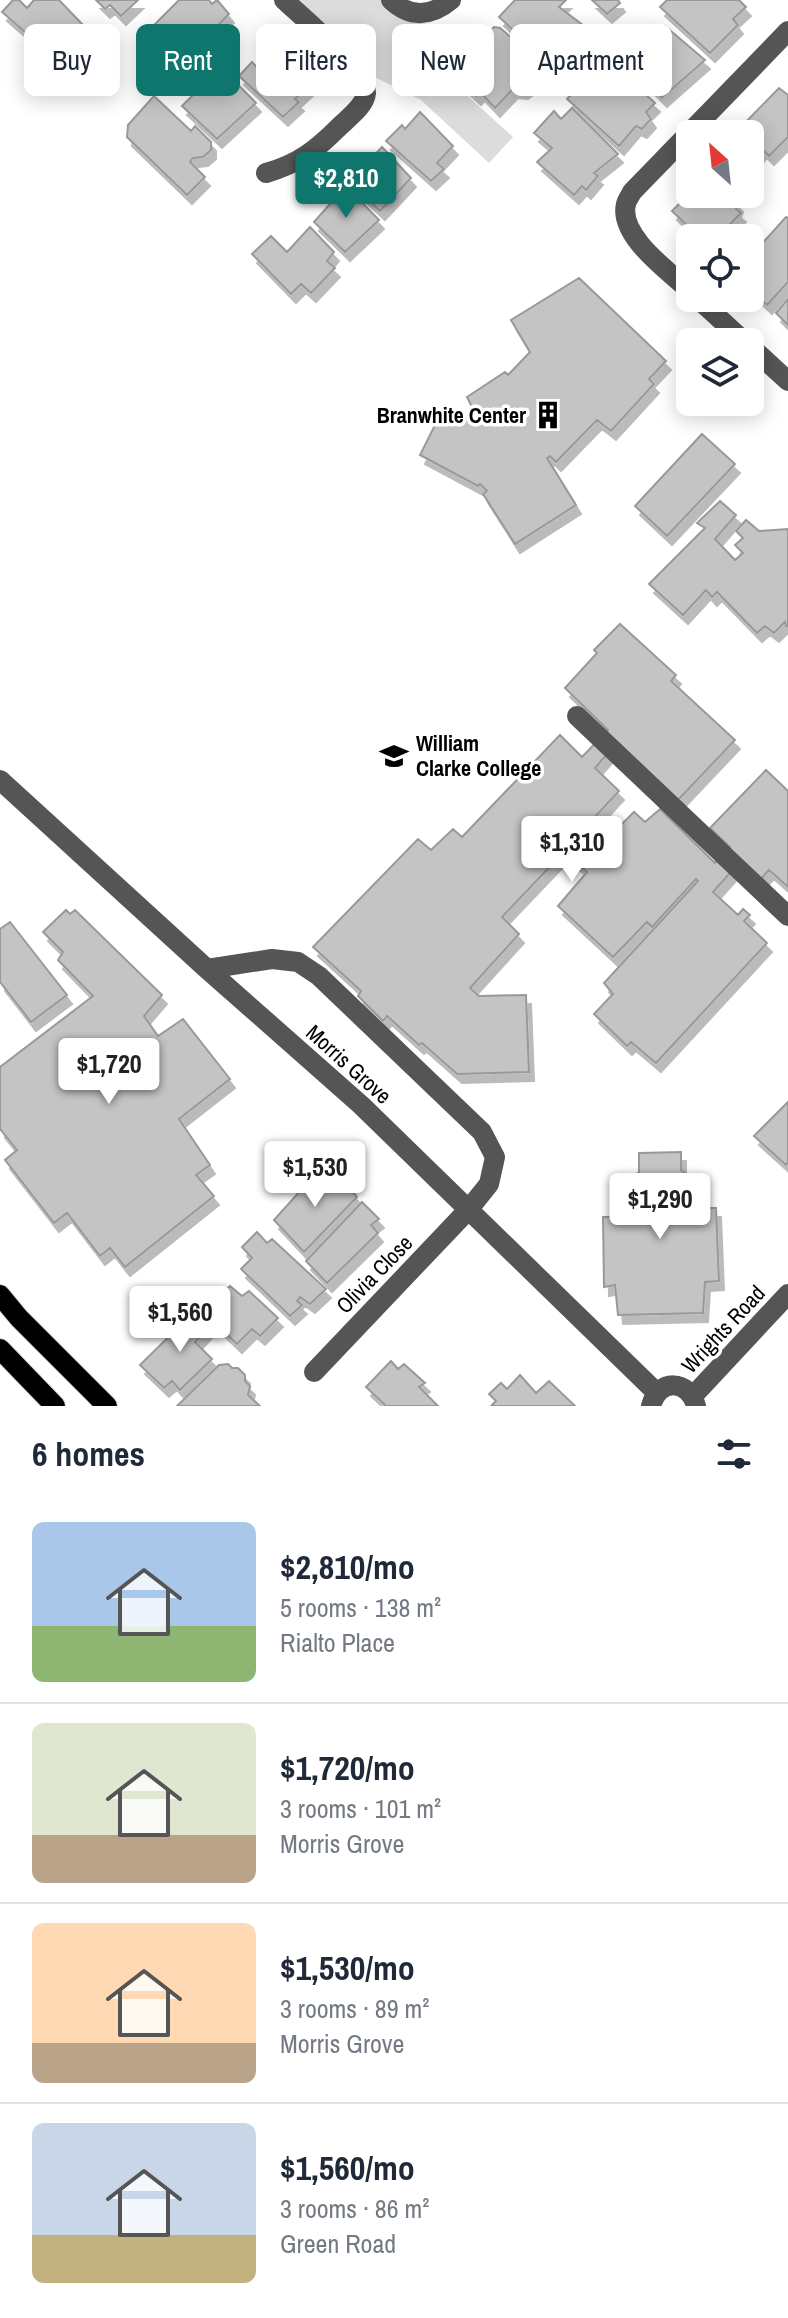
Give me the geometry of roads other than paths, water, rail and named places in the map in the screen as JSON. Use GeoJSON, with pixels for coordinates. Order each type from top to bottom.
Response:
{"type":"FeatureCollection","features":[{"type":"Feature","properties":{"kind":"main road"},"geometry":{"type":"LineString","coordinates":[[0,1295],[107,1406]]}},
{"type":"Feature","properties":{"kind":"main road"},"geometry":{"type":"LineString","coordinates":[[0,1349],[55,1406]]}},
{"type":"Feature","properties":{"kind":"street"},"geometry":{"type":"LineString","coordinates":[[266,173],[314,152],[350,116],[366,93],[363,80],[354,67],[284,0]]}},
{"type":"Feature","properties":{"kind":"street"},"geometry":{"type":"LineString","coordinates":[[391,0],[410,12],[424,15],[438,10],[451,0]]}},
{"type":"Feature","properties":{"kind":"street"},"geometry":{"type":"LineString","coordinates":[[676,278],[632,234],[625,215],[626,205],[632,192],[787,34]]}},
{"type":"Feature","properties":{"kind":"street"},"geometry":{"type":"LineString","coordinates":[[712,312],[730,328]]}},
{"type":"Feature","properties":{"kind":"street"},"geometry":{"type":"LineString","coordinates":[[764,359],[788,381]]}},
{"type":"Feature","properties":{"kind":"street"},"geometry":{"type":"LineString","coordinates":[[577,716],[788,916]]}},
{"type":"Feature","properties":{"kind":"street","name":"Morris Grove"},"geometry":{"type":"LineString","coordinates":[[0,780],[361,1105],[469,1209],[654,1399]]}},
{"type":"Feature","properties":{"kind":"street","name":"Olivia Close"},"geometry":{"type":"LineString","coordinates":[[207,969],[272,959],[298,962],[319,976],[482,1132],[495,1157],[489,1184],[469,1209],[314,1372]]}},
{"type":"Feature","properties":{"kind":"street","name":"Wrights Road"},"geometry":{"type":"LineString","coordinates":[[694,1401],[788,1294]]}},
{"type":"Feature","properties":{"kind":"street"},"geometry":{"type":"LineString","coordinates":[[654,1399],[662,1388],[676,1385],[682,1387],[694,1401]]}},
{"type":"Feature","properties":{"kind":"place","name":"Branwhite Center"},"geometry":{"type":"Point","coordinates":[548,415]}},
{"type":"Feature","properties":{"kind":"place","name":"William Clarke College"},"geometry":{"type":"Point","coordinates":[394,756]}}]}
